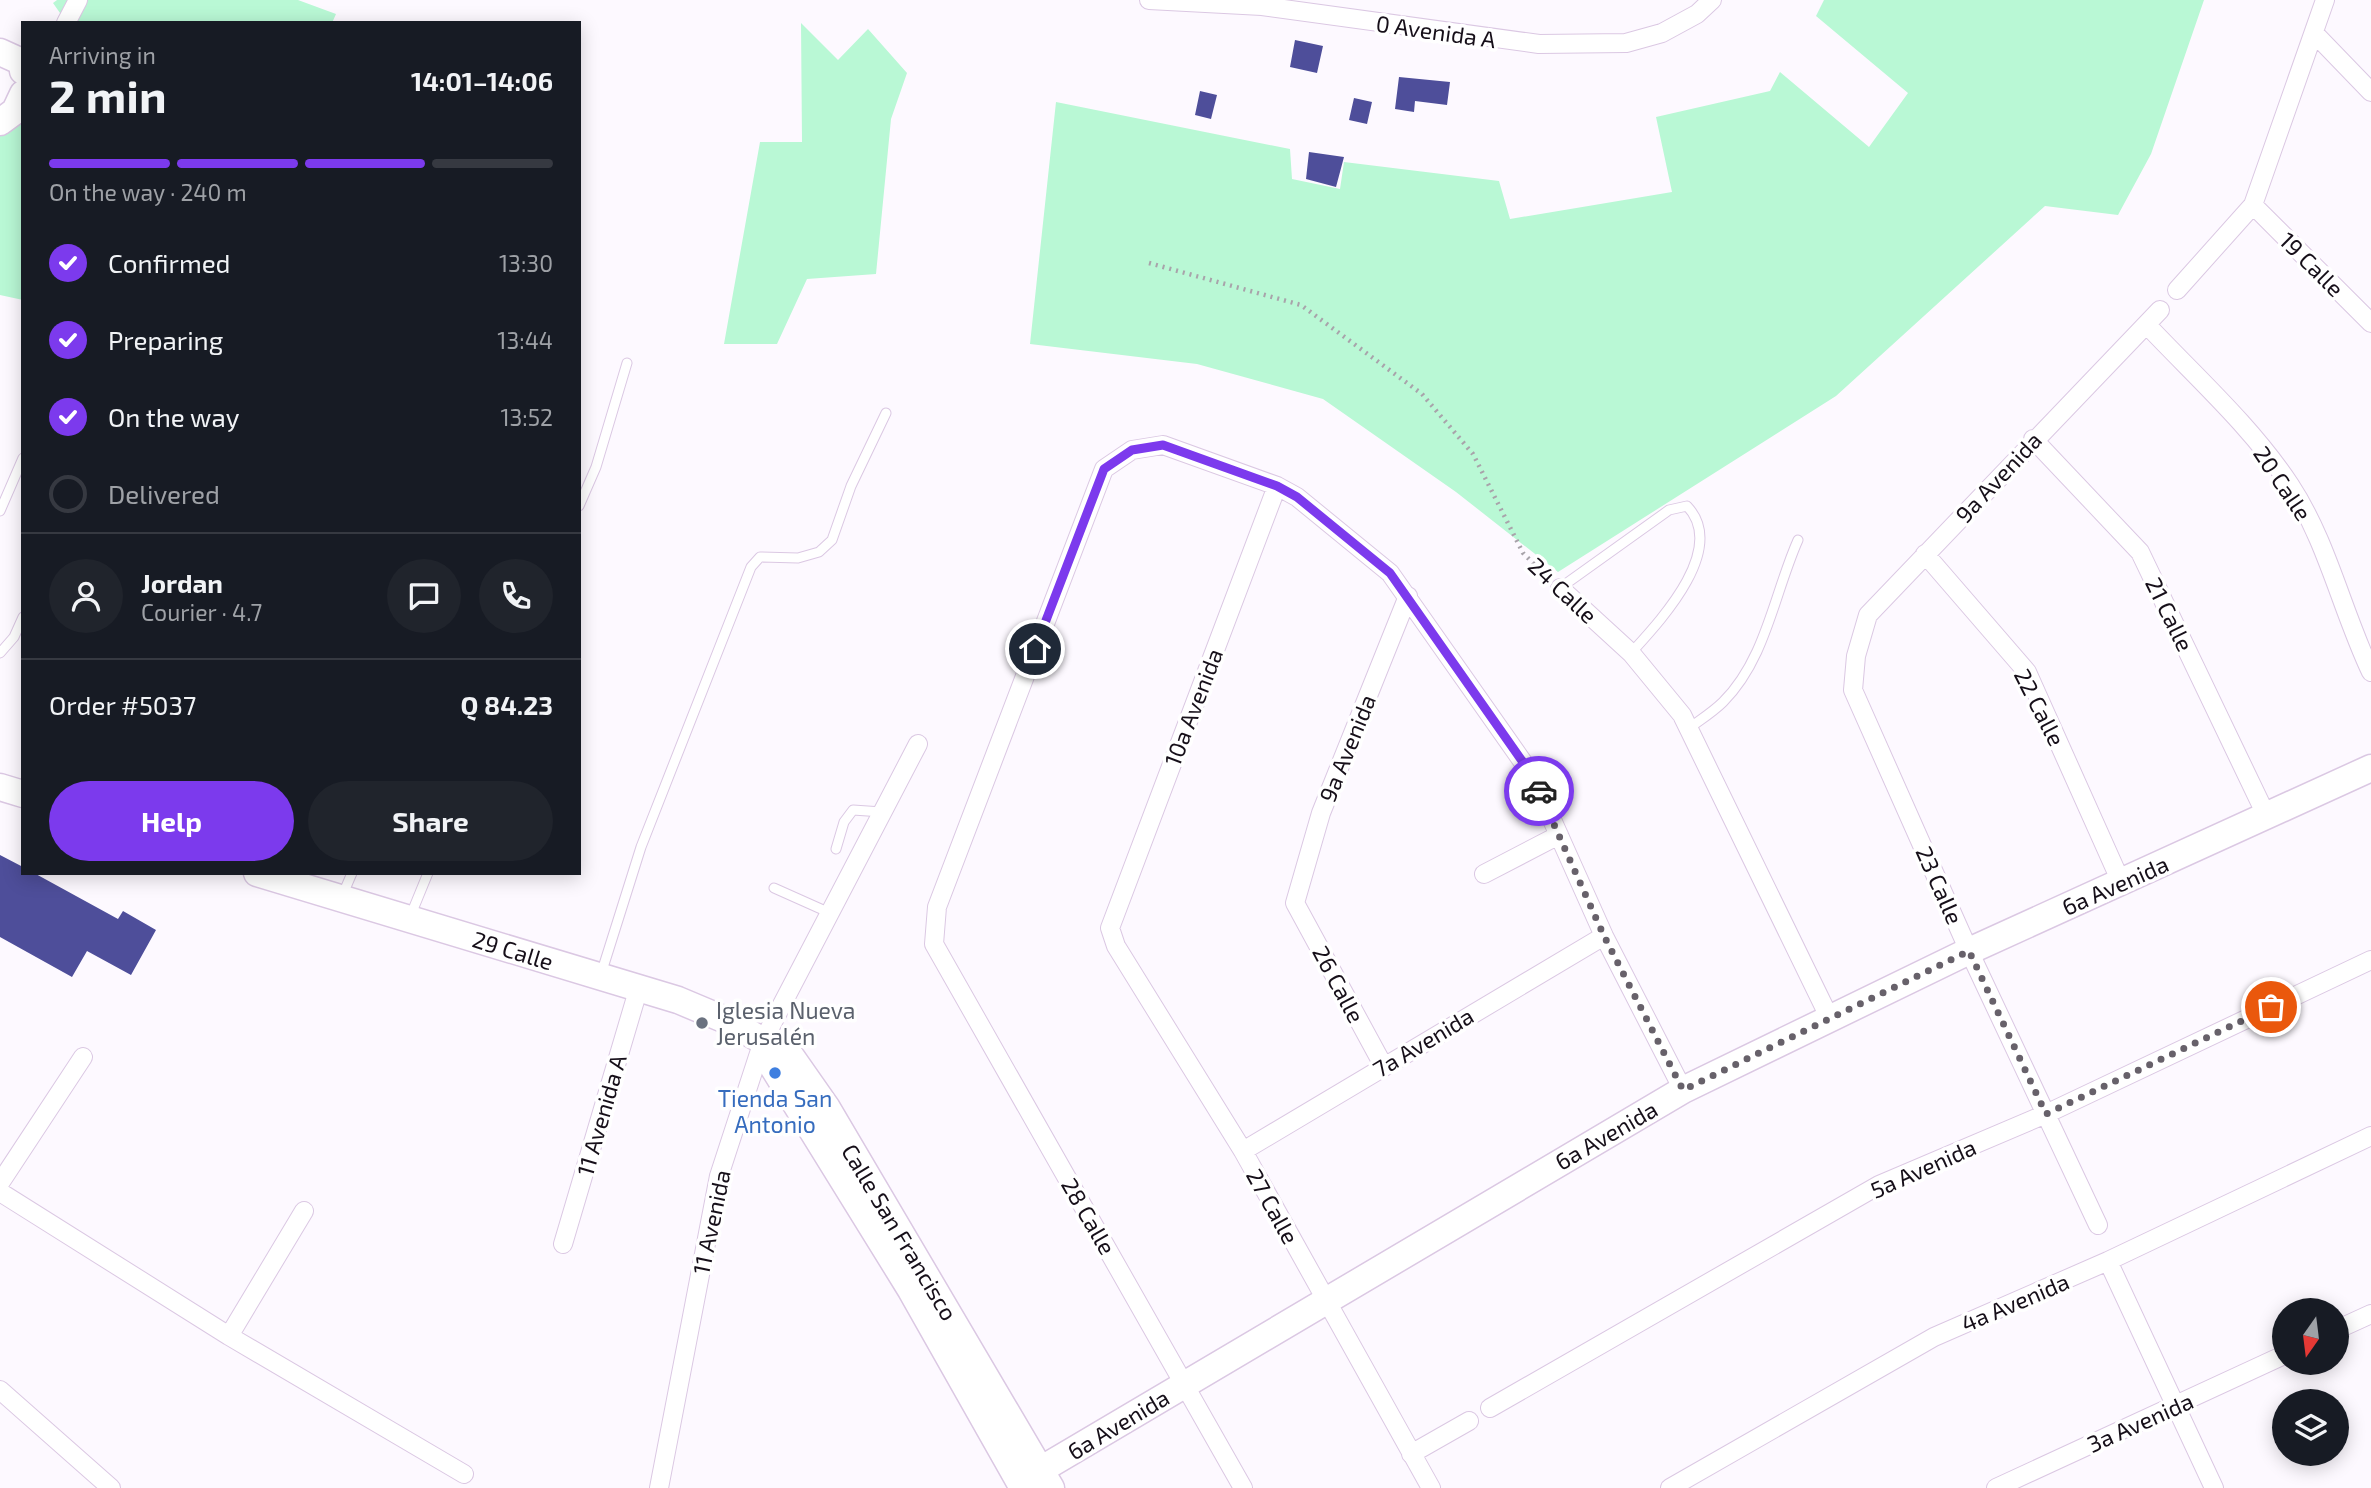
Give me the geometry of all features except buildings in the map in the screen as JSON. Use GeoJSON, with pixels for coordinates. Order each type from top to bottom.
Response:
{"type":"FeatureCollection","features":[{"type":"Feature","properties":{"kind":"street"},"geometry":{"type":"LineString","coordinates":[[67,21],[78,0]]}},
{"type":"Feature","properties":{"kind":"street","name":"0 Avenida A"},"geometry":{"type":"LineString","coordinates":[[1149,0],[1262,6],[1539,44],[1626,43],[1662,33],[1697,14],[1712,0]]}},
{"type":"Feature","properties":{"kind":"street"},"geometry":{"type":"LineString","coordinates":[[2177,290],[2253,205],[2326,0]]}},
{"type":"Feature","properties":{"kind":"street"},"geometry":{"type":"LineString","coordinates":[[2315,34],[2371,92]]}},
{"type":"Feature","properties":{"kind":"street"},"geometry":{"type":"LineString","coordinates":[[0,122],[15,111],[21,98]]}},
{"type":"Feature","properties":{"kind":"street","name":"19 Calle"},"geometry":{"type":"LineString","coordinates":[[2253,205],[2371,323]]}},
{"type":"Feature","properties":{"kind":"street","name":"9a Avenida"},"geometry":{"type":"LineString","coordinates":[[1856,656],[1868,614],[2033,439],[2160,310]]}},
{"type":"Feature","properties":{"kind":"street","name":"20 Calle"},"geometry":{"type":"LineString","coordinates":[[2147,325],[2258,444],[2290,485],[2311,522],[2371,672]]}},
{"type":"Feature","properties":{"kind":"street","name":"21 Calle"},"geometry":{"type":"LineString","coordinates":[[2033,439],[2140,552],[2267,817]]}},
{"type":"Feature","properties":{"kind":"street","name":"28 Calle"},"geometry":{"type":"LineString","coordinates":[[1242,1488],[934,944],[937,907],[1104,469],[1132,450],[1163,445],[1277,486]]}},
{"type":"Feature","properties":{"kind":"street"},"geometry":{"type":"LineString","coordinates":[[1277,486],[1297,497],[1390,573],[1532,775],[1604,936],[1683,1090]]}},
{"type":"Feature","properties":{"kind":"street","name":"10a Avenida"},"geometry":{"type":"LineString","coordinates":[[1110,928],[1277,486]]}},
{"type":"Feature","properties":{"kind":"street","name":"22 Calle"},"geometry":{"type":"LineString","coordinates":[[1925,554],[2027,672],[2121,882]]}},
{"type":"Feature","properties":{"kind":"street","name":"24 Calle"},"geometry":{"type":"LineString","coordinates":[[1560,588],[1631,653],[1682,715],[1830,1019]]}},
{"type":"Feature","properties":{"kind":"street","name":"9a Avenida"},"geometry":{"type":"LineString","coordinates":[[1295,903],[1321,813],[1408,596]]}},
{"type":"Feature","properties":{"kind":"street","name":"23 Calle"},"geometry":{"type":"LineString","coordinates":[[1856,656],[1853,690],[1969,951],[2098,1225]]}},
{"type":"Feature","properties":{"kind":"street","name":"11 Avenida"},"geometry":{"type":"LineString","coordinates":[[659,1488],[719,1176],[763,1041],[918,744]]}},
{"type":"Feature","properties":{"kind":"street","name":"6a Avenida"},"geometry":{"type":"LineString","coordinates":[[1029,1483],[1324,1300],[1683,1090],[1969,951],[2371,768]]}},
{"type":"Feature","properties":{"kind":"street"},"geometry":{"type":"LineString","coordinates":[[0,787],[21,793]]}},
{"type":"Feature","properties":{"kind":"street"},"geometry":{"type":"LineString","coordinates":[[1484,874],[1559,835]]}},
{"type":"Feature","properties":{"kind":"street","name":"29 Calle"},"geometry":{"type":"LineString","coordinates":[[271,875],[639,987],[728,1021],[763,1041]]}},
{"type":"Feature","properties":{"kind":"street","name":"26 Calle"},"geometry":{"type":"LineString","coordinates":[[1295,903],[1383,1065]]}},
{"type":"Feature","properties":{"kind":"street","name":"27 Calle"},"geometry":{"type":"LineString","coordinates":[[1110,928],[1116,946],[1243,1151],[1431,1488]]}},
{"type":"Feature","properties":{"kind":"street","name":"7a Avenida"},"geometry":{"type":"LineString","coordinates":[[1243,1151],[1383,1065],[1604,936]]}},
{"type":"Feature","properties":{"kind":"street","name":"5a Avenida"},"geometry":{"type":"LineString","coordinates":[[1490,1408],[1879,1185],[2046,1114],[2371,960]]}},
{"type":"Feature","properties":{"kind":"street","name":"11 Avenida A"},"geometry":{"type":"LineString","coordinates":[[563,1244],[639,987]]}},
{"type":"Feature","properties":{"kind":"street","name":"Calle San Francisco"},"geometry":{"type":"LineString","coordinates":[[763,1041],[785,1048],[827,1108],[1029,1483]]}},
{"type":"Feature","properties":{"kind":"street"},"geometry":{"type":"LineString","coordinates":[[0,1183],[83,1057]]}},
{"type":"Feature","properties":{"kind":"street","name":"4a Avenida"},"geometry":{"type":"LineString","coordinates":[[1670,1488],[1934,1337],[2108,1261],[2371,1136]]}},
{"type":"Feature","properties":{"kind":"street"},"geometry":{"type":"LineString","coordinates":[[0,1192],[229,1336],[464,1474]]}},
{"type":"Feature","properties":{"kind":"street"},"geometry":{"type":"LineString","coordinates":[[229,1336],[304,1210]]}},
{"type":"Feature","properties":{"kind":"street"},"geometry":{"type":"LineString","coordinates":[[2108,1261],[2178,1405],[2214,1488]]}},
{"type":"Feature","properties":{"kind":"street"},"geometry":{"type":"LineString","coordinates":[[2349,1324],[2371,1314]]}},
{"type":"Feature","properties":{"kind":"street","name":"3a Avenida"},"geometry":{"type":"LineString","coordinates":[[2007,1485],[2272,1361]]}},
{"type":"Feature","properties":{"kind":"street"},"geometry":{"type":"LineString","coordinates":[[0,1390],[111,1488]]}},
{"type":"Feature","properties":{"kind":"street"},"geometry":{"type":"LineString","coordinates":[[1411,1454],[1469,1421]]}},
{"type":"Feature","properties":{"kind":"lane"},"geometry":{"type":"LineString","coordinates":[[581,501],[596,467],[627,363]]}},
{"type":"Feature","properties":{"kind":"lane"},"geometry":{"type":"LineString","coordinates":[[600,975],[640,847],[751,567],[760,556],[799,558],[819,552],[832,540],[851,486],[886,413]]}},
{"type":"Feature","properties":{"kind":"lane"},"geometry":{"type":"LineString","coordinates":[[0,512],[21,463]]}},
{"type":"Feature","properties":{"kind":"lane"},"geometry":{"type":"LineString","coordinates":[[1560,588],[1669,510],[1687,506],[1698,517],[1702,538],[1698,550],[1672,607],[1631,653]]}},
{"type":"Feature","properties":{"kind":"lane"},"geometry":{"type":"LineString","coordinates":[[1688,729],[1723,701],[1753,659],[1769,624],[1798,540]]}},
{"type":"Feature","properties":{"kind":"lane"},"geometry":{"type":"LineString","coordinates":[[0,653],[14,637],[21,621]]}},
{"type":"Feature","properties":{"kind":"lane"},"geometry":{"type":"LineString","coordinates":[[836,849],[844,822],[853,810],[882,812]]}},
{"type":"Feature","properties":{"kind":"lane"},"geometry":{"type":"LineString","coordinates":[[341,898],[351,875]]}},
{"type":"Feature","properties":{"kind":"lane"},"geometry":{"type":"LineString","coordinates":[[410,919],[427,875]]}},
{"type":"Feature","properties":{"kind":"lane"},"geometry":{"type":"LineString","coordinates":[[774,888],[830,913]]}},
{"type":"Feature","properties":{"kind":"path","name":"24 Calle"},"geometry":{"type":"LineString","coordinates":[[1149,263],[1301,305],[1422,394],[1474,454],[1522,553],[1560,588]]}},
{"type":"Feature","properties":{"kind":"green space"},"geometry":{"type":"Polygon","coordinates":[[[57,0],[298,0],[336,14],[333,21],[66,21],[53,3],[57,0]]]}},
{"type":"Feature","properties":{"kind":"green space"},"geometry":{"type":"Polygon","coordinates":[[[1824,0],[2204,0],[2151,154],[2118,215],[2045,206],[1836,396],[1558,572],[1456,492],[1323,399],[1197,364],[1030,344],[1056,102],[1290,149],[1292,179],[1340,189],[1344,162],[1499,181],[1510,219],[1672,192],[1656,117],[1770,91],[1780,72],[1869,147],[1908,93],[1816,16],[1824,0]]]}},
{"type":"Feature","properties":{"kind":"green space"},"geometry":{"type":"Polygon","coordinates":[[[801,23],[838,60],[868,29],[907,73],[891,119],[876,274],[807,279],[777,344],[724,344],[760,142],[802,142],[801,23]]]}},
{"type":"Feature","properties":{"kind":"green space"},"geometry":{"type":"Polygon","coordinates":[[[21,109],[21,300],[0,295],[0,123],[21,109]]]}},
{"type":"Feature","properties":{"kind":"way so far"},"geometry":{"type":"LineString","coordinates":[[1539,791],[1604,936],[1683,1090],[1969,951],[2046,1114],[2271,1007]]}},
{"type":"Feature","properties":{"kind":"place","name":"Iglesia Nueva Jerusalén"},"geometry":{"type":"Point","coordinates":[702,1023]}},
{"type":"Feature","properties":{"kind":"place","name":"Tienda San Antonio"},"geometry":{"type":"Point","coordinates":[775,1073]}},
{"type":"Feature","properties":{"kind":"route"},"geometry":{"type":"LineString","coordinates":[[1035,649],[1104,469],[1132,450],[1163,445],[1277,486],[1297,497],[1390,573],[1532,775],[1539,791]]}}]}
